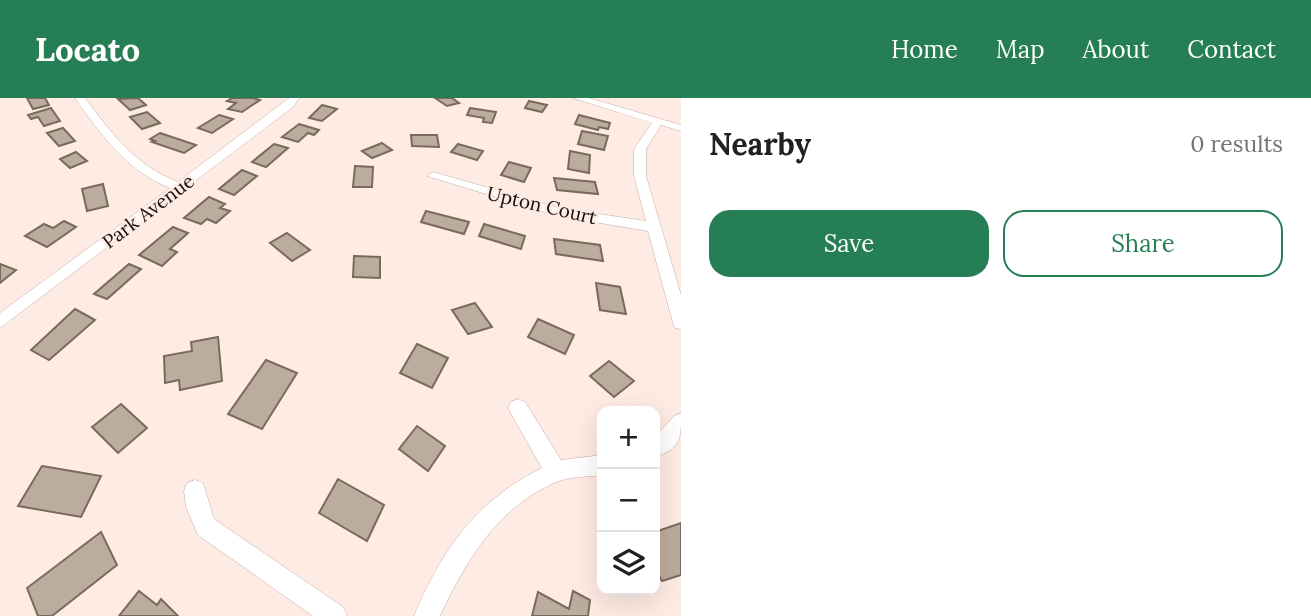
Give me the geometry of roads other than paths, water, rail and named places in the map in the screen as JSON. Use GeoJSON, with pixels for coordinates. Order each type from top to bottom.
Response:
{"type":"FeatureCollection","features":[{"type":"Feature","properties":{"kind":"street"},"geometry":{"type":"LineString","coordinates":[[80,98],[111,142],[128,159],[162,181],[180,187]]}},
{"type":"Feature","properties":{"kind":"street","name":"Park Avenue"},"geometry":{"type":"LineString","coordinates":[[0,322],[289,105],[294,98]]}},
{"type":"Feature","properties":{"kind":"street"},"geometry":{"type":"LineString","coordinates":[[578,98],[681,128]]}},
{"type":"Feature","properties":{"kind":"street"},"geometry":{"type":"LineString","coordinates":[[658,122],[645,138],[638,159],[653,227],[681,323]]}},
{"type":"Feature","properties":{"kind":"street","name":"Upton Court"},"geometry":{"type":"LineString","coordinates":[[433,176],[558,212],[653,227]]}},
{"type":"Feature","properties":{"kind":"street"},"geometry":{"type":"LineString","coordinates":[[518,408],[556,472]]}},
{"type":"Feature","properties":{"kind":"street"},"geometry":{"type":"LineString","coordinates":[[660,445],[681,422]]}},
{"type":"Feature","properties":{"kind":"street"},"geometry":{"type":"LineString","coordinates":[[427,616],[447,574],[472,532],[498,505],[556,472],[597,466]]}},
{"type":"Feature","properties":{"kind":"street"},"geometry":{"type":"LineString","coordinates":[[195,491],[197,507],[206,527],[334,616]]}}]}
